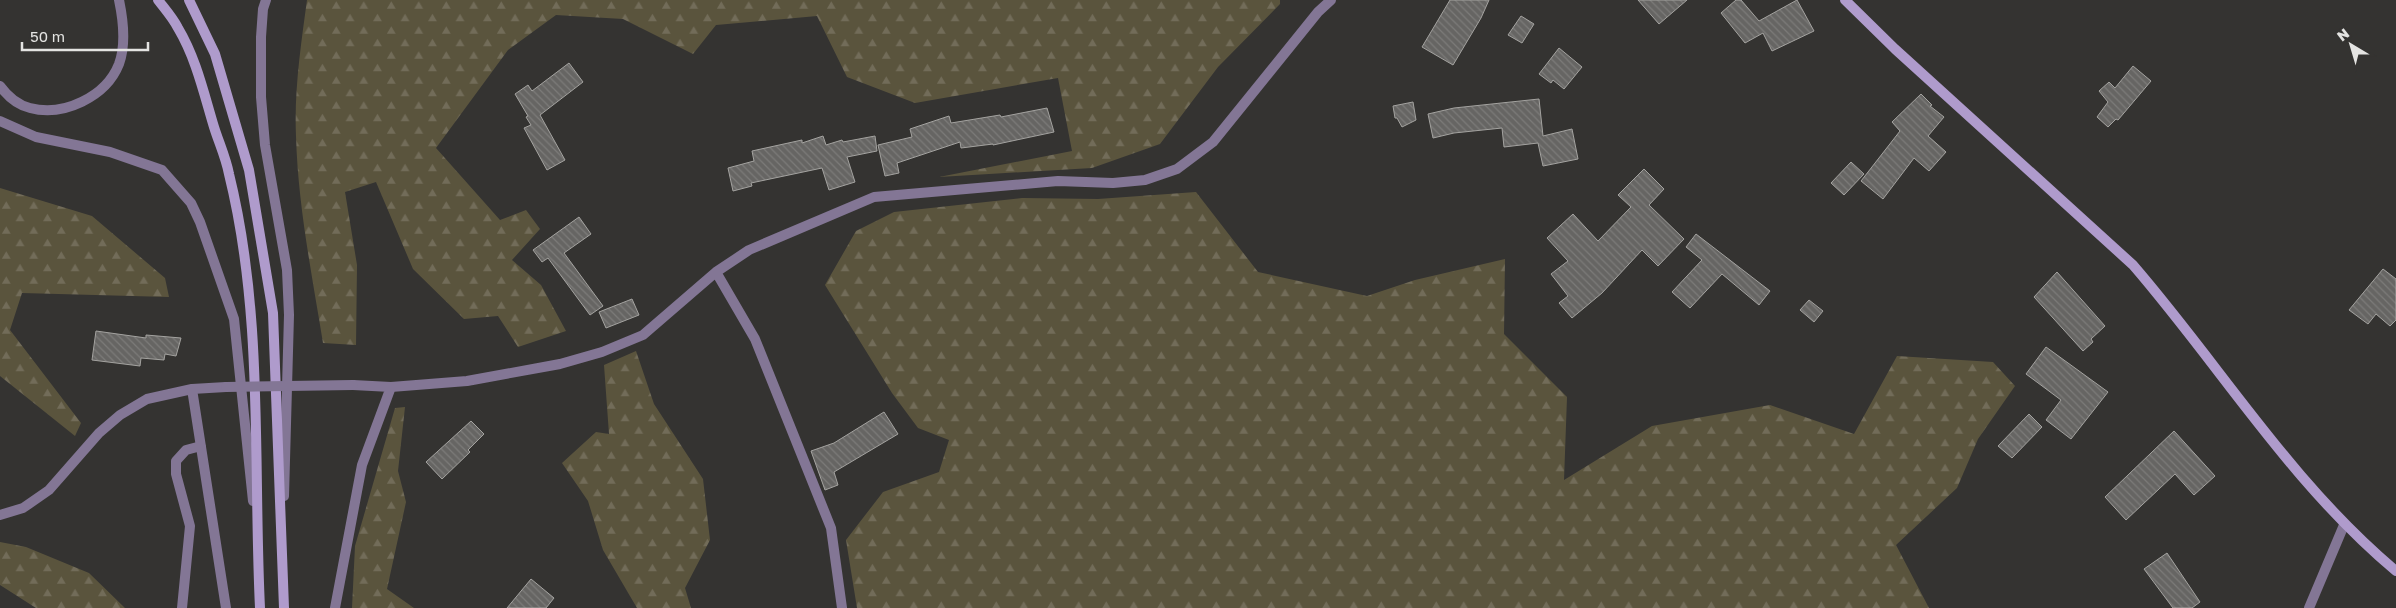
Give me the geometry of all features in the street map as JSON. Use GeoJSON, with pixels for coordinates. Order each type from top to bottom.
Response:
{"type":"FeatureCollection","features":[{"type":"Feature","properties":{"kind":"street"},"geometry":{"type":"LineString","coordinates":[[0,86],[9,97],[21,105],[37,109],[72,106],[96,93],[108,82],[119,64],[123,37],[119,0]]}},
{"type":"Feature","properties":{"kind":"street"},"geometry":{"type":"LineString","coordinates":[[158,0],[178,28],[195,65],[229,173],[240,229],[256,405],[256,527],[260,608]]}},
{"type":"Feature","properties":{"kind":"street"},"geometry":{"type":"LineString","coordinates":[[189,0],[215,54],[249,170],[273,313],[283,540],[284,608]]}},
{"type":"Feature","properties":{"kind":"street"},"geometry":{"type":"LineString","coordinates":[[266,0],[260,37],[261,97],[265,145],[287,270],[288,315],[283,540]]}},
{"type":"Feature","properties":{"kind":"street"},"geometry":{"type":"LineString","coordinates":[[0,515],[23,508],[49,490],[99,433],[120,415],[147,399],[192,389],[226,387],[353,385],[391,387],[467,381],[560,364],[602,352],[643,335],[716,272],[749,250],[874,197],[1058,181],[1113,183],[1145,180],[1177,169],[1213,142],[1318,12],[1331,0]]}},
{"type":"Feature","properties":{"kind":"street"},"geometry":{"type":"LineString","coordinates":[[1845,0],[1895,49],[2133,265],[2162,298],[2292,467],[2344,525],[2396,571]]}},
{"type":"Feature","properties":{"kind":"street"},"geometry":{"type":"LineString","coordinates":[[0,121],[36,137],[110,152],[162,170],[191,203],[200,222],[234,319],[256,527]]}},
{"type":"Feature","properties":{"kind":"street"},"geometry":{"type":"LineString","coordinates":[[716,272],[755,339],[831,528],[842,608]]}},
{"type":"Feature","properties":{"kind":"street"},"geometry":{"type":"LineString","coordinates":[[335,608],[362,465],[391,387]]}},
{"type":"Feature","properties":{"kind":"street"},"geometry":{"type":"LineString","coordinates":[[192,389],[226,608]]}},
{"type":"Feature","properties":{"kind":"street"},"geometry":{"type":"LineString","coordinates":[[182,608],[190,526],[176,474],[176,461],[186,450],[201,446]]}},
{"type":"Feature","properties":{"kind":"street"},"geometry":{"type":"LineString","coordinates":[[2309,608],[2344,525]]}},
{"type":"Feature","properties":{"kind":"green space"},"geometry":{"type":"Polygon","coordinates":[[[307,0],[1280,0],[1280,4],[1218,67],[1160,144],[1092,168],[939,177],[1072,151],[1058,78],[915,103],[847,77],[817,16],[716,25],[693,54],[623,19],[556,15],[508,50],[436,148],[500,220],[526,210],[540,229],[512,260],[541,285],[566,331],[518,347],[498,316],[464,319],[413,269],[376,182],[345,192],[357,265],[356,345],[323,343],[310,266],[297,162],[297,85],[307,0]]]}},
{"type":"Feature","properties":{"kind":"green space"},"geometry":{"type":"Polygon","coordinates":[[[0,188],[92,216],[165,278],[169,297],[22,293],[10,330],[81,423],[75,436],[0,376],[0,188]]]}},
{"type":"Feature","properties":{"kind":"green space"},"geometry":{"type":"Polygon","coordinates":[[[1196,192],[1258,272],[1367,296],[1415,280],[1505,259],[1504,334],[1567,397],[1564,480],[1652,426],[1770,405],[1854,434],[1897,356],[1993,362],[2015,386],[1978,439],[1957,488],[1896,545],[1929,608],[857,608],[846,540],[883,492],[939,472],[949,440],[918,428],[892,393],[825,285],[856,231],[894,212],[1022,198],[1098,199],[1196,192]]]}},
{"type":"Feature","properties":{"kind":"green space"},"geometry":{"type":"Polygon","coordinates":[[[636,351],[654,404],[703,479],[710,540],[685,588],[691,608],[637,608],[603,550],[588,501],[562,463],[596,432],[609,434],[604,365],[636,351]]]}},
{"type":"Feature","properties":{"kind":"green space"},"geometry":{"type":"Polygon","coordinates":[[[405,407],[398,471],[406,502],[387,589],[414,608],[352,608],[355,546],[395,408],[405,407]]]}},
{"type":"Feature","properties":{"kind":"green space"},"geometry":{"type":"Polygon","coordinates":[[[0,542],[26,547],[89,573],[125,608],[36,608],[0,585],[0,542]]]}},
{"type":"Feature","properties":{"kind":"building"},"geometry":{"type":"Polygon","coordinates":[[[1450,0],[1489,0],[1481,18],[1453,65],[1422,47],[1450,0]]]}},
{"type":"Feature","properties":{"kind":"building"},"geometry":{"type":"Polygon","coordinates":[[[1638,0],[1687,0],[1659,24],[1638,0]]]}},
{"type":"Feature","properties":{"kind":"building"},"geometry":{"type":"Polygon","coordinates":[[[1736,0],[1741,0],[1759,21],[1797,0],[1814,31],[1772,51],[1763,33],[1745,43],[1721,13],[1736,0]]]}},
{"type":"Feature","properties":{"kind":"building"},"geometry":{"type":"Polygon","coordinates":[[[1521,16],[1534,24],[1522,43],[1508,35],[1521,16]]]}},
{"type":"Feature","properties":{"kind":"building"},"geometry":{"type":"Polygon","coordinates":[[[1559,48],[1582,67],[1564,89],[1553,80],[1551,83],[1539,74],[1559,48]]]}},
{"type":"Feature","properties":{"kind":"building"},"geometry":{"type":"Polygon","coordinates":[[[569,63],[583,82],[540,115],[565,160],[547,170],[524,128],[531,125],[515,94],[528,85],[532,91],[569,63]]]}},
{"type":"Feature","properties":{"kind":"building"},"geometry":{"type":"Polygon","coordinates":[[[2133,66],[2151,81],[2118,120],[2116,119],[2108,127],[2097,117],[2108,102],[2099,91],[2109,82],[2115,88],[2133,66]]]}},
{"type":"Feature","properties":{"kind":"building"},"geometry":{"type":"Polygon","coordinates":[[[1921,94],[1932,105],[1930,106],[1944,117],[1928,136],[1946,152],[1929,171],[1914,158],[1883,199],[1861,181],[1900,131],[1892,122],[1921,94]]]}},
{"type":"Feature","properties":{"kind":"building"},"geometry":{"type":"Polygon","coordinates":[[[1539,99],[1543,136],[1572,129],[1578,159],[1543,166],[1538,143],[1504,147],[1502,128],[1454,133],[1433,138],[1428,114],[1454,108],[1539,99]]]}},
{"type":"Feature","properties":{"kind":"building"},"geometry":{"type":"Polygon","coordinates":[[[1413,102],[1416,120],[1402,127],[1397,118],[1395,118],[1393,106],[1413,102]]]}},
{"type":"Feature","properties":{"kind":"building"},"geometry":{"type":"Polygon","coordinates":[[[1047,108],[1054,132],[993,145],[961,148],[960,142],[897,163],[899,173],[885,176],[878,145],[912,137],[910,129],[949,116],[951,123],[1000,115],[1001,117],[1047,108]]]}},
{"type":"Feature","properties":{"kind":"building"},"geometry":{"type":"Polygon","coordinates":[[[823,136],[826,145],[842,140],[843,142],[875,136],[877,151],[847,157],[855,182],[829,190],[822,168],[751,183],[752,186],[733,191],[728,168],[754,161],[752,151],[802,140],[802,143],[823,136]]]}},
{"type":"Feature","properties":{"kind":"building"},"geometry":{"type":"Polygon","coordinates":[[[1851,162],[1864,174],[1844,195],[1831,183],[1851,162]]]}},
{"type":"Feature","properties":{"kind":"building"},"geometry":{"type":"Polygon","coordinates":[[[1644,169],[1664,189],[1649,205],[1684,239],[1658,266],[1642,250],[1602,293],[1572,318],[1559,303],[1568,296],[1551,274],[1568,261],[1547,238],[1573,214],[1598,241],[1631,207],[1618,195],[1644,169]]]}},
{"type":"Feature","properties":{"kind":"building"},"geometry":{"type":"Polygon","coordinates":[[[579,217],[591,234],[564,253],[603,306],[590,315],[548,258],[542,262],[533,250],[579,217]]]}},
{"type":"Feature","properties":{"kind":"building"},"geometry":{"type":"Polygon","coordinates":[[[1696,234],[1770,291],[1759,305],[1722,274],[1690,308],[1672,292],[1702,260],[1686,247],[1696,234]]]}},
{"type":"Feature","properties":{"kind":"building"},"geometry":{"type":"Polygon","coordinates":[[[2383,269],[2396,279],[2396,320],[2390,326],[2376,314],[2368,324],[2349,310],[2383,269]]]}},
{"type":"Feature","properties":{"kind":"building"},"geometry":{"type":"Polygon","coordinates":[[[2057,272],[2105,326],[2091,339],[2093,342],[2083,351],[2034,297],[2057,272]]]}},
{"type":"Feature","properties":{"kind":"building"},"geometry":{"type":"Polygon","coordinates":[[[632,299],[639,315],[606,328],[599,312],[632,299]]]}},
{"type":"Feature","properties":{"kind":"building"},"geometry":{"type":"Polygon","coordinates":[[[1809,300],[1823,311],[1814,322],[1800,310],[1809,300]]]}},
{"type":"Feature","properties":{"kind":"building"},"geometry":{"type":"Polygon","coordinates":[[[96,331],[146,338],[146,335],[181,338],[176,356],[165,354],[164,360],[141,358],[140,366],[92,360],[96,331]]]}},
{"type":"Feature","properties":{"kind":"building"},"geometry":{"type":"Polygon","coordinates":[[[2046,347],[2108,392],[2071,439],[2046,420],[2061,400],[2026,374],[2046,347]]]}},
{"type":"Feature","properties":{"kind":"building"},"geometry":{"type":"Polygon","coordinates":[[[884,412],[898,434],[834,472],[838,485],[825,490],[811,451],[834,443],[884,412]]]}},
{"type":"Feature","properties":{"kind":"building"},"geometry":{"type":"Polygon","coordinates":[[[2029,414],[2042,427],[2012,458],[1998,446],[2029,414]]]}},
{"type":"Feature","properties":{"kind":"building"},"geometry":{"type":"Polygon","coordinates":[[[471,421],[484,434],[468,450],[470,452],[442,479],[426,462],[471,421]]]}},
{"type":"Feature","properties":{"kind":"building"},"geometry":{"type":"Polygon","coordinates":[[[2174,431],[2215,476],[2194,495],[2175,474],[2126,520],[2105,497],[2174,431]]]}},
{"type":"Feature","properties":{"kind":"building"},"geometry":{"type":"Polygon","coordinates":[[[2167,553],[2200,602],[2192,608],[2173,608],[2144,569],[2167,553]]]}},
{"type":"Feature","properties":{"kind":"building"},"geometry":{"type":"Polygon","coordinates":[[[531,579],[554,598],[546,608],[507,608],[531,579]]]}}]}
